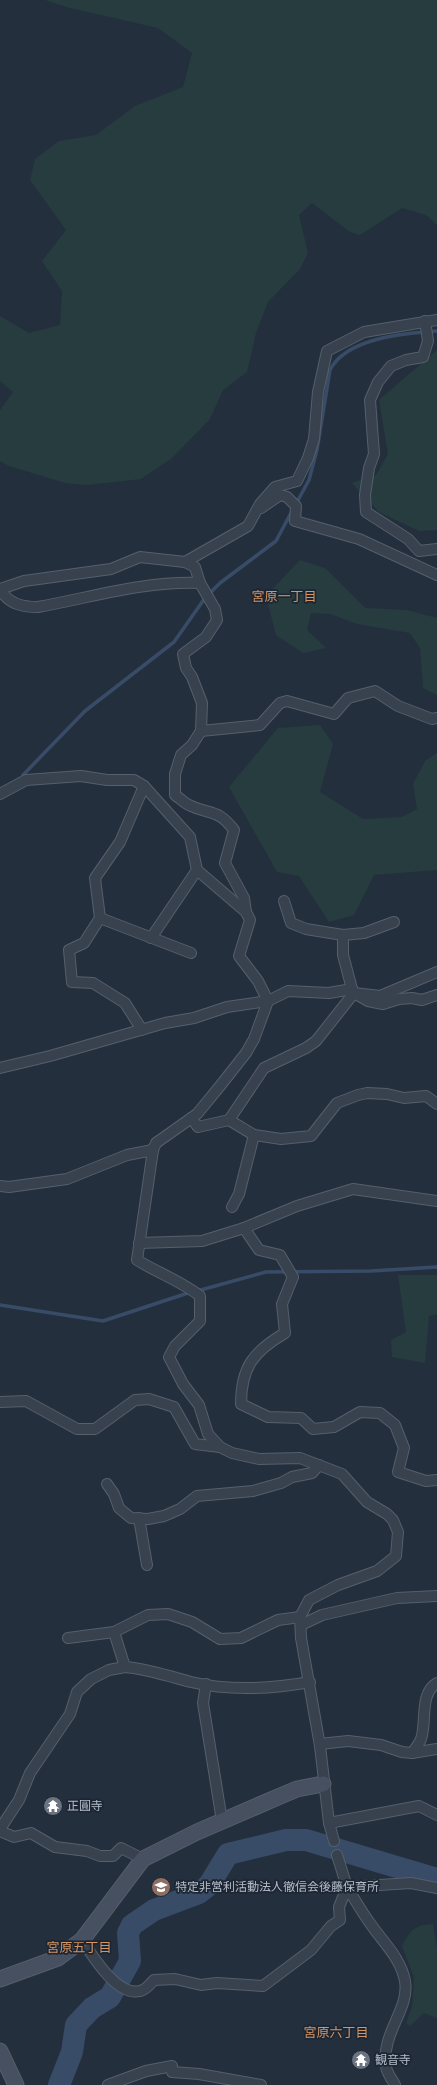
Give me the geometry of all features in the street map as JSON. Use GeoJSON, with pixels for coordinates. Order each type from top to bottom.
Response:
{"type":"FeatureCollection","features":[{"type":"Feature","properties":{"kind":"street"},"geometry":{"type":"LineString","coordinates":[[185,562],[248,526],[260,504],[275,487],[297,480],[308,458],[314,439],[318,392],[327,351],[364,332],[437,320]]}},
{"type":"Feature","properties":{"kind":"street"},"geometry":{"type":"LineString","coordinates":[[425,321],[428,341],[423,357],[406,360],[391,366],[378,382],[370,400],[374,454],[369,468],[365,495],[366,512],[408,539],[419,550],[437,549]]}},
{"type":"Feature","properties":{"kind":"street"},"geometry":{"type":"LineString","coordinates":[[258,510],[280,495],[287,497],[296,506],[295,521],[359,539],[437,575]]}},
{"type":"Feature","properties":{"kind":"street"},"geometry":{"type":"LineString","coordinates":[[200,583],[176,582],[143,585],[38,607],[23,607],[7,600],[0,590],[24,581],[111,569],[140,557],[185,562],[195,567],[200,583],[215,609],[217,620],[206,637],[183,654],[186,668],[192,677],[202,703],[201,731],[192,745],[181,755],[175,774],[175,795],[190,806],[214,812],[229,823],[234,830],[225,863],[244,898],[246,912],[250,920],[239,956],[258,981],[268,1001],[254,1039],[246,1053],[191,1118],[156,1143],[153,1150],[137,1260],[156,1272],[188,1286],[200,1296],[200,1321],[175,1346],[169,1357],[183,1384],[199,1405],[208,1434],[220,1447]]}},
{"type":"Feature","properties":{"kind":"street"},"geometry":{"type":"LineString","coordinates":[[201,731],[260,725],[280,703],[287,701],[334,714],[348,698],[374,691],[398,706],[432,718],[437,718]]}},
{"type":"Feature","properties":{"kind":"street"},"geometry":{"type":"LineString","coordinates":[[0,794],[26,780],[50,777],[81,776],[107,780],[134,780],[144,786],[190,837],[197,870],[246,912]]}},
{"type":"Feature","properties":{"kind":"street"},"geometry":{"type":"LineString","coordinates":[[142,1030],[125,1003],[94,983],[72,982],[69,950],[84,943],[100,918],[95,878],[120,842],[144,786]]}},
{"type":"Feature","properties":{"kind":"street"},"geometry":{"type":"LineString","coordinates":[[151,938],[197,870]]}},
{"type":"Feature","properties":{"kind":"street"},"geometry":{"type":"LineString","coordinates":[[284,901],[291,922],[306,929],[343,934],[364,933],[394,922]]}},
{"type":"Feature","properties":{"kind":"street"},"geometry":{"type":"LineString","coordinates":[[100,918],[191,953]]}},
{"type":"Feature","properties":{"kind":"street"},"geometry":{"type":"LineString","coordinates":[[343,934],[343,955],[353,991],[368,1001],[383,1004],[405,998],[422,1000],[437,995]]}},
{"type":"Feature","properties":{"kind":"street"},"geometry":{"type":"LineString","coordinates":[[0,1068],[50,1056],[165,1023],[194,1018],[227,1007],[268,1001],[288,991],[329,993],[353,991],[380,996],[437,972]]}},
{"type":"Feature","properties":{"kind":"street"},"geometry":{"type":"LineString","coordinates":[[191,1118],[198,1127],[229,1120],[264,1068],[306,1048],[316,1041],[353,991]]}},
{"type":"Feature","properties":{"kind":"street"},"geometry":{"type":"LineString","coordinates":[[229,1120],[254,1135],[281,1139],[311,1136],[337,1103],[366,1093],[387,1094],[404,1098],[426,1096],[437,1104]]}},
{"type":"Feature","properties":{"kind":"street"},"geometry":{"type":"LineString","coordinates":[[232,1207],[239,1194],[254,1135]]}},
{"type":"Feature","properties":{"kind":"street"},"geometry":{"type":"LineString","coordinates":[[0,1186],[9,1187],[67,1179],[126,1155],[153,1150]]}},
{"type":"Feature","properties":{"kind":"street"},"geometry":{"type":"LineString","coordinates":[[139,1243],[202,1241],[244,1228],[297,1206],[353,1189],[437,1201]]}},
{"type":"Feature","properties":{"kind":"street"},"geometry":{"type":"LineString","coordinates":[[244,1228],[259,1250],[280,1256],[293,1278],[282,1304],[285,1333],[270,1341],[254,1355],[241,1386],[241,1404],[268,1417],[301,1418],[313,1429],[334,1427],[360,1412],[380,1413],[394,1425],[404,1448],[398,1472],[426,1481],[437,1480]]}},
{"type":"Feature","properties":{"kind":"street"},"geometry":{"type":"LineString","coordinates":[[0,1402],[26,1402],[77,1429],[95,1429],[135,1400],[150,1399],[174,1407],[195,1444],[220,1447],[232,1453],[260,1459],[300,1458],[319,1465],[342,1474],[367,1502],[387,1514],[393,1520],[398,1532],[396,1556],[377,1571],[338,1585],[309,1600],[300,1621],[320,1744],[328,1823],[334,1842]]}},
{"type":"Feature","properties":{"kind":"street"},"geometry":{"type":"LineString","coordinates":[[108,1484],[114,1494],[119,1508],[131,1518],[164,1516],[180,1509],[197,1496],[232,1494],[281,1483],[292,1477],[312,1473],[319,1465]]}},
{"type":"Feature","properties":{"kind":"street"},"geometry":{"type":"LineString","coordinates":[[139,1518],[147,1565]]}},
{"type":"Feature","properties":{"kind":"street"},"geometry":{"type":"LineString","coordinates":[[68,1638],[114,1632],[148,1615],[168,1614],[192,1622],[220,1639],[241,1638],[278,1620],[300,1621],[397,1598],[437,1596]]}},
{"type":"Feature","properties":{"kind":"street"},"geometry":{"type":"LineString","coordinates":[[114,1632],[125,1667]]}},
{"type":"Feature","properties":{"kind":"street"},"geometry":{"type":"LineString","coordinates":[[143,1859],[121,1848],[113,1856],[100,1856],[87,1851],[55,1847],[31,1833],[14,1837],[0,1830],[19,1800],[30,1772],[70,1714],[77,1692],[91,1679],[109,1670],[125,1667],[154,1671],[192,1682],[206,1684],[278,1688],[310,1682]]}},
{"type":"Feature","properties":{"kind":"street"},"geometry":{"type":"LineString","coordinates":[[412,1753],[420,1740],[424,1727],[423,1712],[427,1699],[433,1685],[437,1683]]}},
{"type":"Feature","properties":{"kind":"street"},"geometry":{"type":"LineString","coordinates":[[206,1684],[203,1703],[222,1821]]}},
{"type":"Feature","properties":{"kind":"street"},"geometry":{"type":"LineString","coordinates":[[320,1744],[348,1741],[381,1745],[402,1752],[412,1753],[437,1749]]}},
{"type":"Feature","properties":{"kind":"street"},"geometry":{"type":"LineString","coordinates":[[0,1978],[58,1958],[82,1940],[143,1859],[222,1821],[297,1789],[323,1784]]}},
{"type":"Feature","properties":{"kind":"street"},"geometry":{"type":"LineString","coordinates":[[328,1823],[418,1806],[437,1815]]}},
{"type":"Feature","properties":{"kind":"street"},"geometry":{"type":"LineString","coordinates":[[337,1855],[347,1888],[392,1953],[405,1980],[404,2002],[392,2027],[385,2053],[386,2067],[395,2085]]}},
{"type":"Feature","properties":{"kind":"street"},"geometry":{"type":"LineString","coordinates":[[347,1888],[411,1883],[437,1888]]}},
{"type":"Feature","properties":{"kind":"street"},"geometry":{"type":"LineString","coordinates":[[82,1940],[102,1971],[130,1991],[139,1992],[146,1988],[154,1980],[175,1979],[201,1985],[217,1983],[262,1986],[277,1977],[311,1950],[331,1926],[340,1920],[339,1907],[347,1888]]}},
{"type":"Feature","properties":{"kind":"street"},"geometry":{"type":"LineString","coordinates":[[0,2051],[16,2085]]}},
{"type":"Feature","properties":{"kind":"street"},"geometry":{"type":"LineString","coordinates":[[108,2085],[146,2071],[172,2069],[261,2085]]}},
{"type":"Feature","properties":{"kind":"green space"},"geometry":{"type":"Polygon","coordinates":[[[45,0],[437,0],[437,225],[426,215],[402,208],[360,235],[350,232],[312,203],[299,215],[308,253],[300,269],[268,302],[256,333],[247,372],[223,390],[210,419],[172,458],[141,479],[87,485],[65,483],[9,466],[0,461],[0,410],[13,392],[0,381],[0,316],[29,333],[60,325],[62,291],[42,261],[66,230],[30,180],[35,159],[59,141],[96,135],[135,106],[183,87],[192,53],[158,28],[70,8],[45,0]]]}},
{"type":"Feature","properties":{"kind":"green space"},"geometry":{"type":"Polygon","coordinates":[[[437,350],[437,530],[419,531],[379,512],[352,483],[376,475],[388,454],[379,400],[437,350]]]}},
{"type":"Feature","properties":{"kind":"green space"},"geometry":{"type":"Polygon","coordinates":[[[300,560],[325,568],[365,608],[407,610],[437,618],[437,695],[423,688],[420,648],[410,633],[357,624],[330,614],[311,613],[307,630],[326,648],[303,653],[276,635],[266,596],[300,560]]]}},
{"type":"Feature","properties":{"kind":"green space"},"geometry":{"type":"Polygon","coordinates":[[[320,725],[333,744],[320,792],[363,819],[402,817],[417,809],[413,784],[425,761],[437,753],[437,870],[374,875],[354,915],[329,922],[299,876],[277,872],[229,787],[278,728],[320,725]]]}},
{"type":"Feature","properties":{"kind":"green space"},"geometry":{"type":"Polygon","coordinates":[[[398,1275],[437,1275],[437,1314],[429,1316],[425,1363],[392,1357],[391,1340],[406,1332],[398,1275]]]}},
{"type":"Feature","properties":{"kind":"green space"},"geometry":{"type":"Polygon","coordinates":[[[433,1924],[437,1949],[437,2018],[424,2013],[410,2026],[406,2023],[412,2007],[414,1978],[402,1946],[414,1929],[433,1924]]]}},
{"type":"Feature","properties":{"kind":"waterway"},"geometry":{"type":"LineString","coordinates":[[296,504],[309,480],[317,450],[330,370],[338,359],[362,344],[378,339],[409,333],[437,331]]}},
{"type":"Feature","properties":{"kind":"waterway"},"geometry":{"type":"LineString","coordinates":[[23,775],[85,711],[174,642],[205,598],[220,583],[276,541],[292,511]]}},
{"type":"Feature","properties":{"kind":"waterway"},"geometry":{"type":"LineString","coordinates":[[197,1291],[266,1272],[371,1271],[437,1267]]}},
{"type":"Feature","properties":{"kind":"waterway"},"geometry":{"type":"LineString","coordinates":[[0,1305],[103,1321],[191,1292]]}},
{"type":"Feature","properties":{"kind":"waterway"},"geometry":{"type":"LineString","coordinates":[[59,2085],[72,2052],[76,2025],[92,2008],[110,1997],[130,1961],[128,1933],[132,1925],[154,1910],[199,1893],[209,1885],[228,1854],[286,1840],[306,1840],[437,1879]]}},
{"type":"Feature","properties":{"kind":"place","name":"正圓寺"},"geometry":{"type":"Point","coordinates":[53,1806]}},
{"type":"Feature","properties":{"kind":"place","name":"特定非営利活動法人徹信会後藤保育所"},"geometry":{"type":"Point","coordinates":[161,1887]}},
{"type":"Feature","properties":{"kind":"place","name":"観音寺"},"geometry":{"type":"Point","coordinates":[361,2060]}},
{"type":"Feature","properties":{"kind":"district","name":"宮原一丁目"},"geometry":{"type":"Point","coordinates":[284,596]}},
{"type":"Feature","properties":{"kind":"district","name":"宮原五丁目"},"geometry":{"type":"Point","coordinates":[79,1947]}},
{"type":"Feature","properties":{"kind":"district","name":"宮原六丁目"},"geometry":{"type":"Point","coordinates":[336,2032]}}]}
